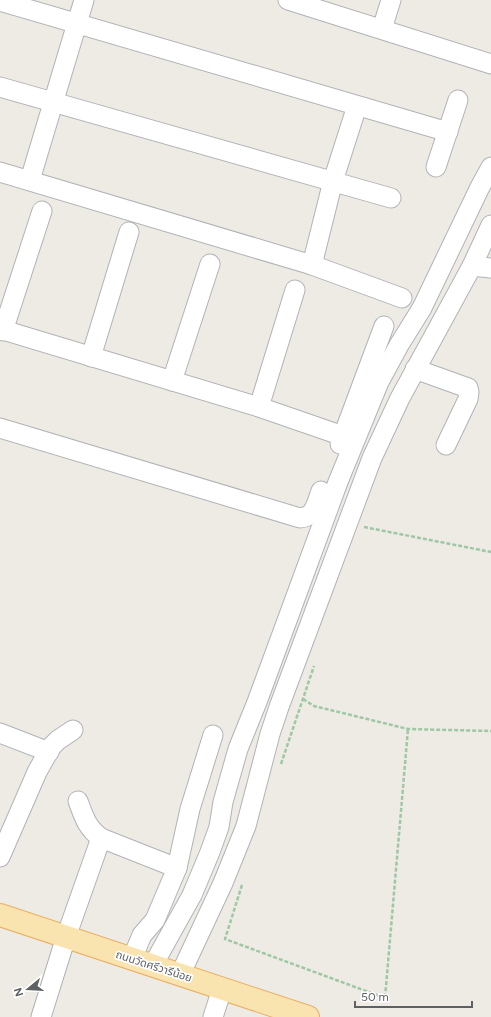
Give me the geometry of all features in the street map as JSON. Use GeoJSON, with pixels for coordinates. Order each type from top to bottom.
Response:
{"type":"FeatureCollection","features":[{"type":"Feature","properties":{"kind":"main road","name":"ถนนวัดศรีวารีน้อย"},"geometry":{"type":"LineString","coordinates":[[0,915],[308,1017]]}},
{"type":"Feature","properties":{"kind":"street"},"geometry":{"type":"LineString","coordinates":[[30,180],[84,0]]}},
{"type":"Feature","properties":{"kind":"street"},"geometry":{"type":"LineString","coordinates":[[288,0],[491,64]]}},
{"type":"Feature","properties":{"kind":"street"},"geometry":{"type":"LineString","coordinates":[[382,29],[391,0]]}},
{"type":"Feature","properties":{"kind":"street"},"geometry":{"type":"LineString","coordinates":[[0,1],[448,132]]}},
{"type":"Feature","properties":{"kind":"street"},"geometry":{"type":"LineString","coordinates":[[0,88],[391,198]]}},
{"type":"Feature","properties":{"kind":"street"},"geometry":{"type":"LineString","coordinates":[[436,167],[458,100]]}},
{"type":"Feature","properties":{"kind":"street"},"geometry":{"type":"LineString","coordinates":[[312,266],[333,181],[357,106]]}},
{"type":"Feature","properties":{"kind":"street"},"geometry":{"type":"LineString","coordinates":[[153,965],[192,895],[210,852],[219,827],[223,802],[238,749],[257,702],[338,482],[379,382],[399,345],[422,308],[491,167]]}},
{"type":"Feature","properties":{"kind":"street"},"geometry":{"type":"LineString","coordinates":[[0,172],[312,266],[402,298]]}},
{"type":"Feature","properties":{"kind":"street"},"geometry":{"type":"LineString","coordinates":[[42,211],[2,330],[258,407],[343,436]]}},
{"type":"Feature","properties":{"kind":"street"},"geometry":{"type":"LineString","coordinates":[[180,975],[246,826],[270,734],[372,458],[400,398],[472,266],[491,225]]}},
{"type":"Feature","properties":{"kind":"street"},"geometry":{"type":"LineString","coordinates":[[91,357],[129,232]]}},
{"type":"Feature","properties":{"kind":"street"},"geometry":{"type":"LineString","coordinates":[[172,381],[210,264]]}},
{"type":"Feature","properties":{"kind":"street"},"geometry":{"type":"LineString","coordinates":[[472,266],[491,268]]}},
{"type":"Feature","properties":{"kind":"street"},"geometry":{"type":"LineString","coordinates":[[258,407],[295,290]]}},
{"type":"Feature","properties":{"kind":"street"},"geometry":{"type":"LineString","coordinates":[[0,428],[300,518],[306,518],[312,514],[384,326]]}},
{"type":"Feature","properties":{"kind":"street"},"geometry":{"type":"LineString","coordinates":[[415,369],[468,388],[468,399],[446,445]]}},
{"type":"Feature","properties":{"kind":"street"},"geometry":{"type":"LineString","coordinates":[[0,857],[37,772],[48,752],[58,740],[73,730]]}},
{"type":"Feature","properties":{"kind":"street"},"geometry":{"type":"LineString","coordinates":[[0,733],[48,752]]}},
{"type":"Feature","properties":{"kind":"street"},"geometry":{"type":"LineString","coordinates":[[132,959],[142,935],[155,920],[177,868],[190,809],[213,735]]}},
{"type":"Feature","properties":{"kind":"street"},"geometry":{"type":"LineString","coordinates":[[78,801],[87,823],[92,831],[101,838],[177,868]]}},
{"type":"Feature","properties":{"kind":"street"},"geometry":{"type":"LineString","coordinates":[[41,1017],[66,936],[101,838]]}},
{"type":"Feature","properties":{"kind":"street"},"geometry":{"type":"LineString","coordinates":[[213,1017],[222,989]]}},
{"type":"Feature","properties":{"kind":"path"},"geometry":{"type":"LineString","coordinates":[[361,526],[491,552]]}},
{"type":"Feature","properties":{"kind":"path"},"geometry":{"type":"LineString","coordinates":[[281,766],[316,661]]}},
{"type":"Feature","properties":{"kind":"path"},"geometry":{"type":"LineString","coordinates":[[287,687],[314,706],[408,729],[491,731]]}},
{"type":"Feature","properties":{"kind":"path"},"geometry":{"type":"LineString","coordinates":[[244,878],[225,939],[385,998],[408,729]]}}]}
